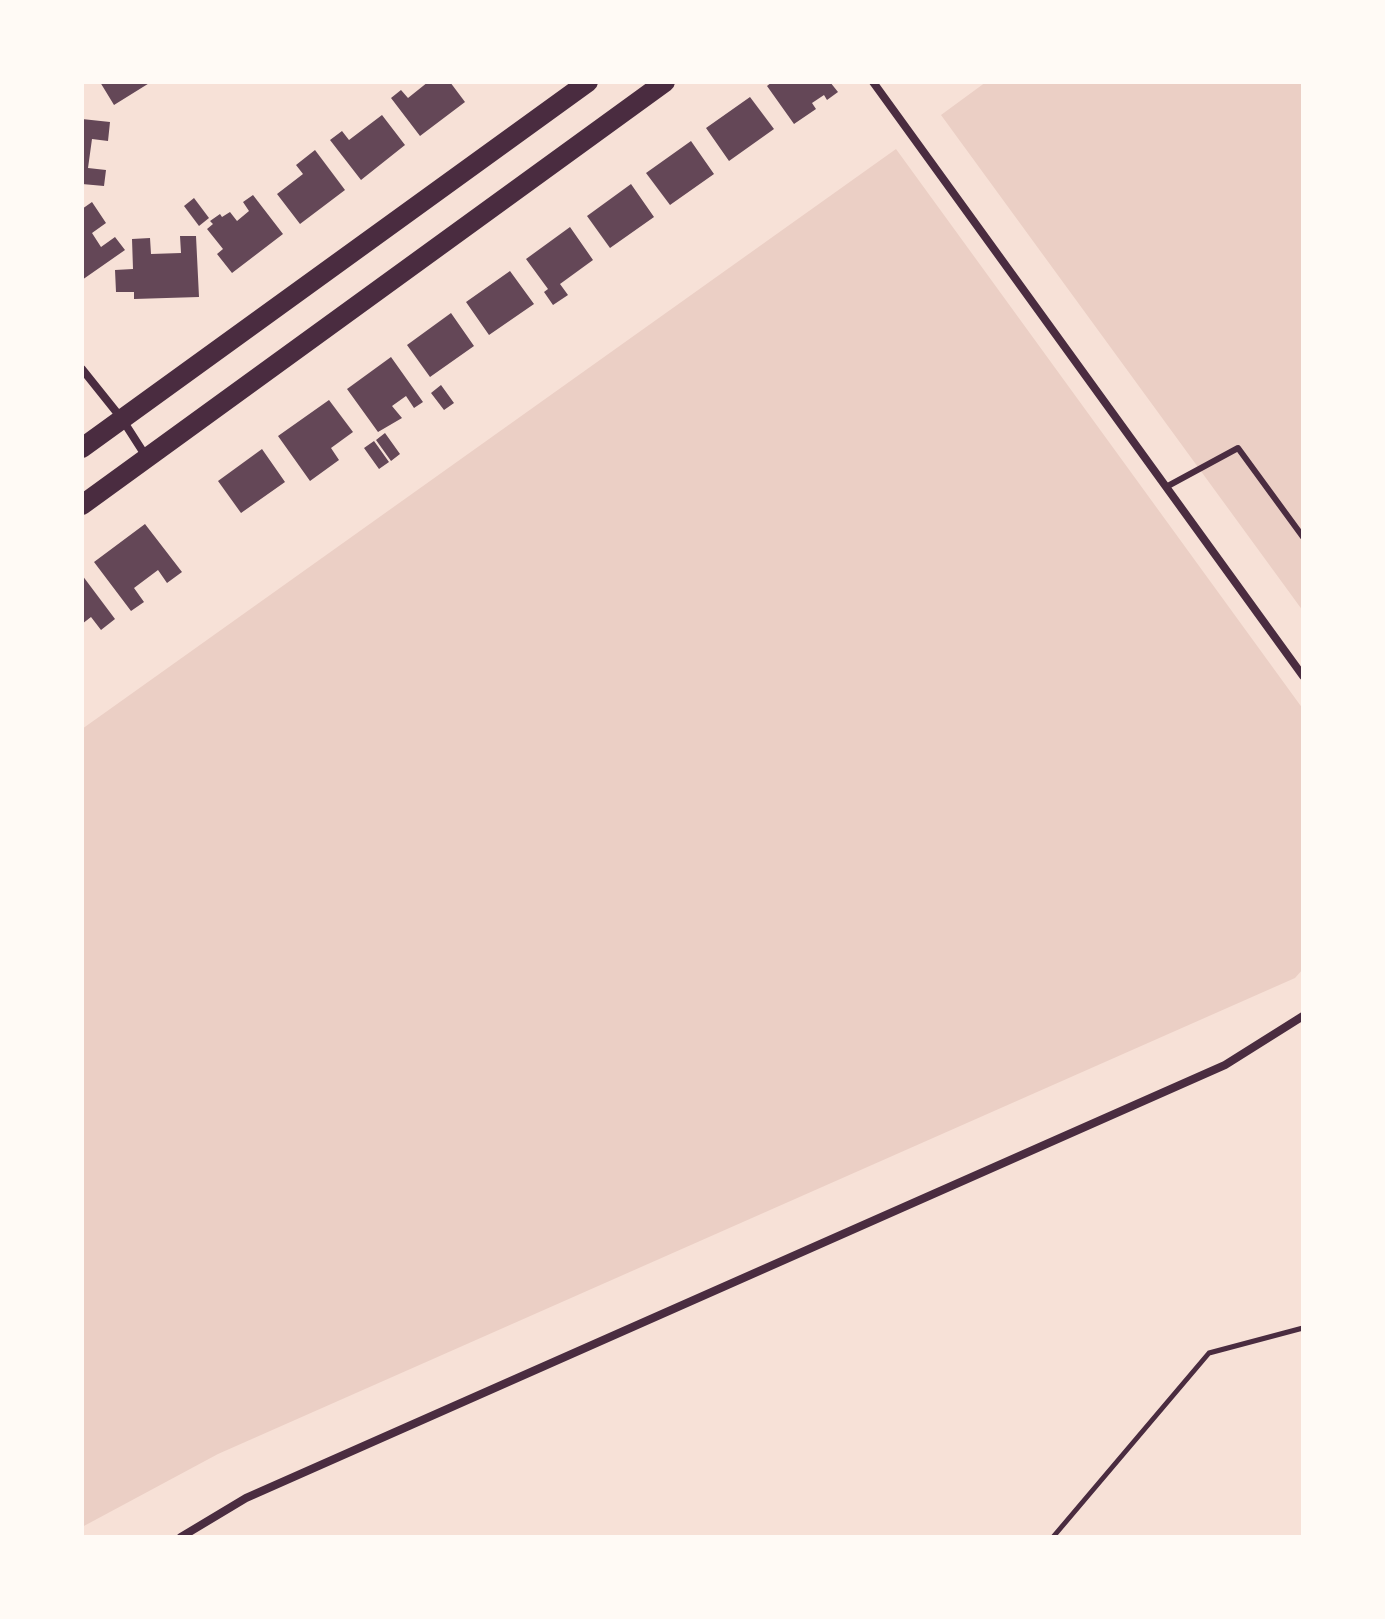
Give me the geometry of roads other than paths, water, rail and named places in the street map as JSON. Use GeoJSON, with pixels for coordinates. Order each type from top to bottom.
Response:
{"type":"FeatureCollection","features":[{"type":"Feature","properties":{"kind":"main road"},"geometry":{"type":"LineString","coordinates":[[82,448],[588,82]]}},
{"type":"Feature","properties":{"kind":"main road"},"geometry":{"type":"LineString","coordinates":[[82,505],[665,82]]}},
{"type":"Feature","properties":{"kind":"street"},"geometry":{"type":"LineString","coordinates":[[873,82],[1303,676]]}},
{"type":"Feature","properties":{"kind":"street"},"geometry":{"type":"LineString","coordinates":[[82,369],[122,419],[147,458]]}},
{"type":"Feature","properties":{"kind":"street"},"geometry":{"type":"LineString","coordinates":[[181,1537],[246,1498],[1225,1065],[1303,1016]]}},
{"type":"Feature","properties":{"kind":"lane"},"geometry":{"type":"LineString","coordinates":[[1166,487],[1238,448],[1303,537]]}}]}
